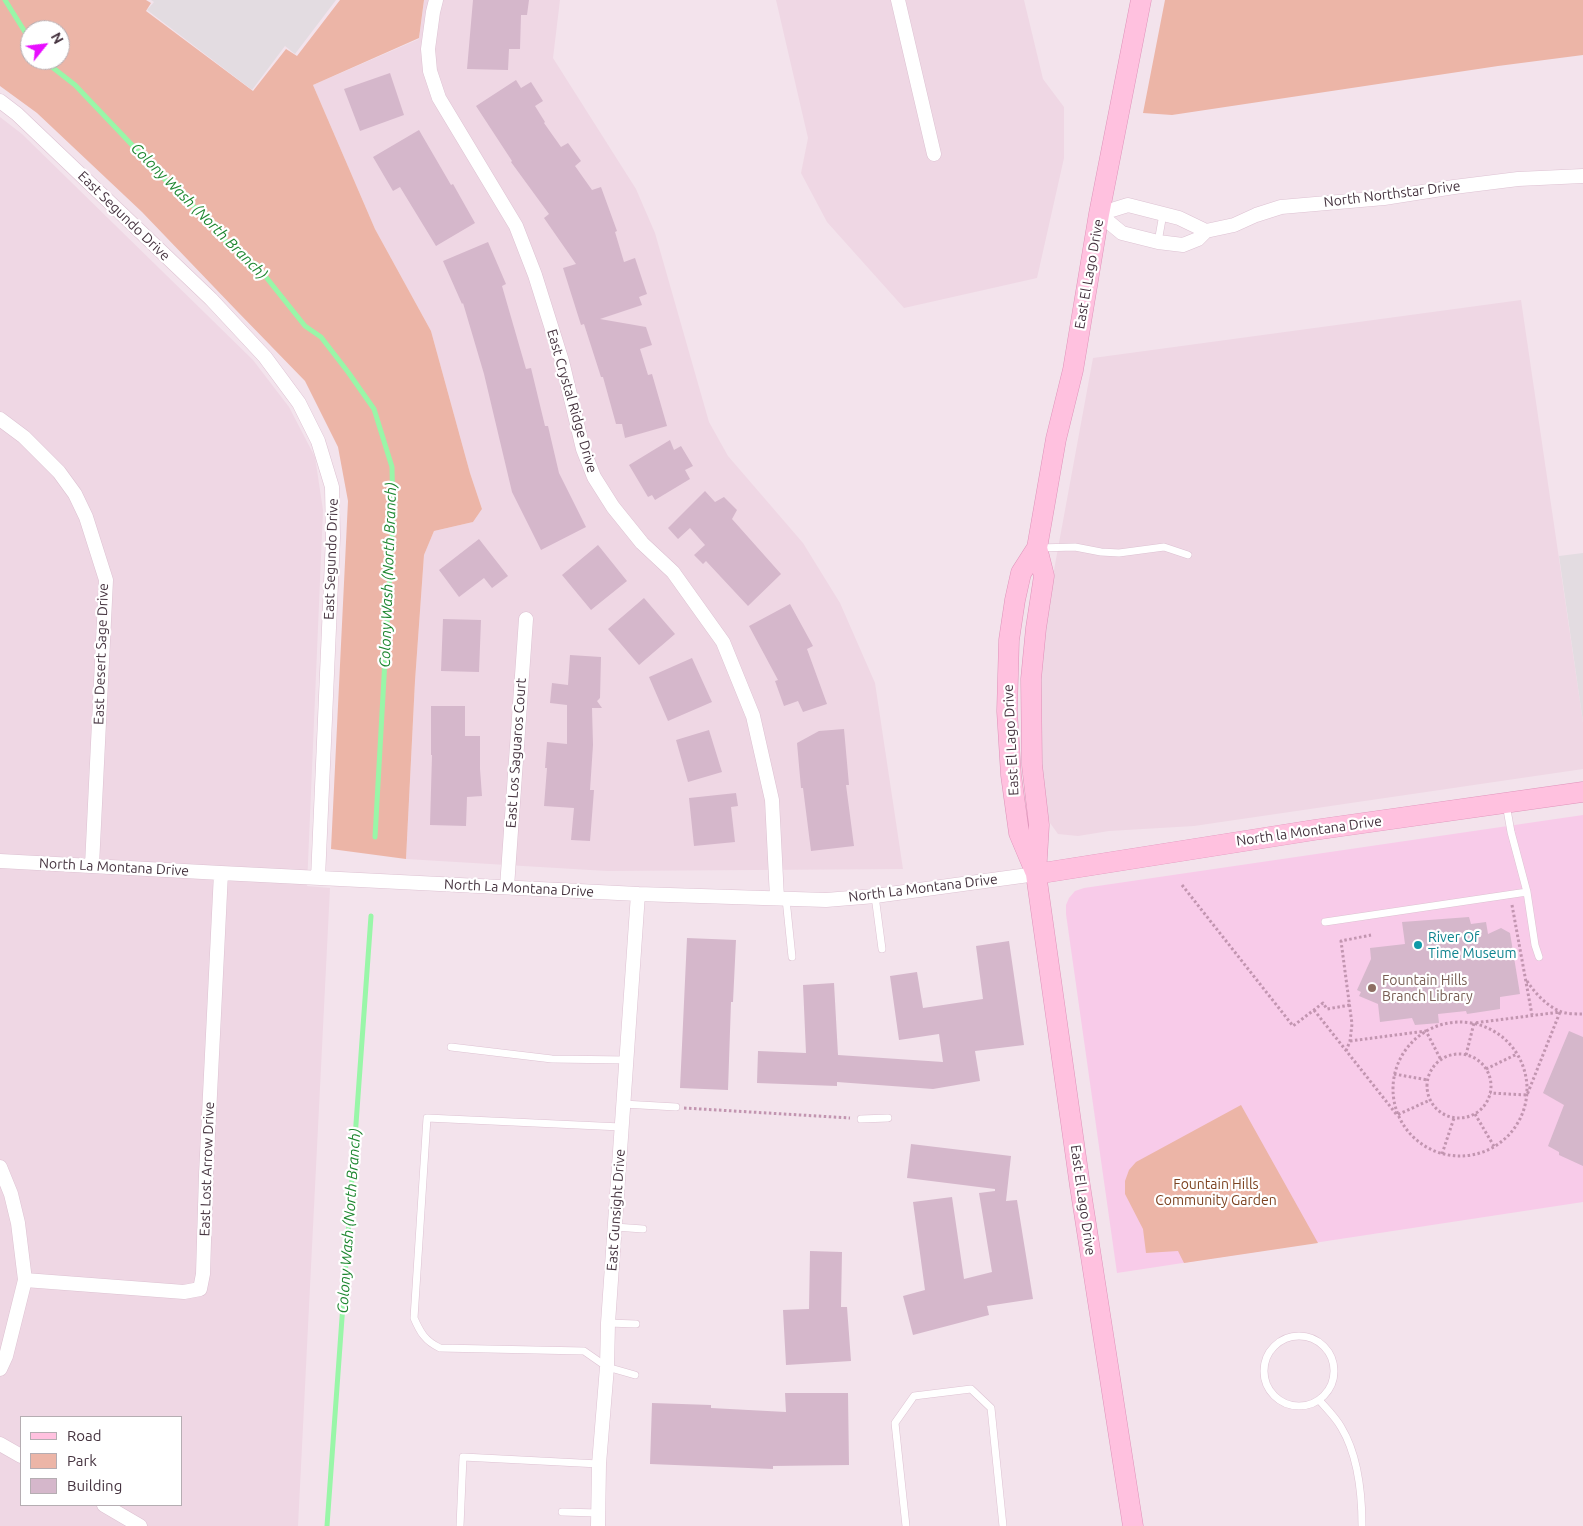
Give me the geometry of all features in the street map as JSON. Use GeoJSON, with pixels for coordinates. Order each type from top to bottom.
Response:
{"type":"FeatureCollection","features":[{"type":"Feature","properties":{"kind":"street","name":"East Crystal Ridge Drive"},"geometry":{"type":"LineString","coordinates":[[436,0],[428,49],[430,71],[439,98],[516,226],[535,275],[562,360],[583,449],[594,477],[613,507],[642,543],[673,572],[723,642],[753,716],[772,800],[782,898]]}},
{"type":"Feature","properties":{"kind":"street"},"geometry":{"type":"LineString","coordinates":[[898,0],[934,154]]}},
{"type":"Feature","properties":{"kind":"street","name":"East El Lago Drive"},"geometry":{"type":"LineString","coordinates":[[1133,1526],[1080,1186],[1036,874],[1039,825],[1032,765],[1031,679],[1044,576],[1037,548],[1056,439],[1073,370],[1099,214],[1141,0]]}},
{"type":"Feature","properties":{"kind":"street","name":"East Segundo Drive"},"geometry":{"type":"LineString","coordinates":[[0,101],[17,114],[204,292],[265,357],[299,402],[318,441],[332,487],[333,537],[318,878]]}},
{"type":"Feature","properties":{"kind":"street","name":"North Northstar Drive"},"geometry":{"type":"LineString","coordinates":[[1099,214],[1122,233],[1158,242],[1183,245],[1198,238],[1206,231],[1234,225],[1281,207],[1384,198],[1518,179],[1583,176]]}},
{"type":"Feature","properties":{"kind":"street"},"geometry":{"type":"LineString","coordinates":[[1099,214],[1128,205],[1179,218],[1206,231]]}},
{"type":"Feature","properties":{"kind":"street","name":"East Desert Sage Drive"},"geometry":{"type":"LineString","coordinates":[[0,419],[24,437],[59,472],[75,494],[86,517],[106,580],[92,865]]}},
{"type":"Feature","properties":{"kind":"street","name":"East Los Saguaros Court"},"geometry":{"type":"LineString","coordinates":[[507,887],[526,619]]}},
{"type":"Feature","properties":{"kind":"street","name":"North la Montana Drive"},"geometry":{"type":"LineString","coordinates":[[1036,874],[1314,830],[1583,792]]}},
{"type":"Feature","properties":{"kind":"street","name":"North La Montana Drive"},"geometry":{"type":"LineString","coordinates":[[0,861],[638,894],[826,900],[875,896],[1036,874]]}},
{"type":"Feature","properties":{"kind":"street","name":"East Lost Arrow Drive"},"geometry":{"type":"LineString","coordinates":[[25,1280],[184,1292],[200,1289],[203,1274],[221,873]]}},
{"type":"Feature","properties":{"kind":"street","name":"East Gunsight Drive"},"geometry":{"type":"LineString","coordinates":[[598,1520],[599,1464],[607,1367],[614,1227],[638,894]]}},
{"type":"Feature","properties":{"kind":"street"},"geometry":{"type":"LineString","coordinates":[[0,1167],[12,1194],[18,1223],[25,1280],[6,1356],[0,1369]]}},
{"type":"Feature","properties":{"kind":"street"},"geometry":{"type":"LineString","coordinates":[[0,1444],[20,1455]]}},
{"type":"Feature","properties":{"kind":"street"},"geometry":{"type":"LineString","coordinates":[[106,1506],[140,1526]]}},
{"type":"Feature","properties":{"kind":"lane"},"geometry":{"type":"LineString","coordinates":[[1158,242],[1163,214]]}},
{"type":"Feature","properties":{"kind":"lane"},"geometry":{"type":"LineString","coordinates":[[1037,548],[1075,547],[1118,553],[1164,547],[1188,555]]}},
{"type":"Feature","properties":{"kind":"lane"},"geometry":{"type":"LineString","coordinates":[[1506,803],[1511,832],[1527,892],[1535,945],[1539,957]]}},
{"type":"Feature","properties":{"kind":"lane"},"geometry":{"type":"LineString","coordinates":[[1325,922],[1527,892]]}},
{"type":"Feature","properties":{"kind":"lane"},"geometry":{"type":"LineString","coordinates":[[875,896],[882,949]]}},
{"type":"Feature","properties":{"kind":"lane"},"geometry":{"type":"LineString","coordinates":[[782,898],[792,957]]}},
{"type":"Feature","properties":{"kind":"lane"},"geometry":{"type":"LineString","coordinates":[[450,1047],[552,1059],[626,1060]]}},
{"type":"Feature","properties":{"kind":"lane"},"geometry":{"type":"LineString","coordinates":[[623,1104],[676,1107]]}},
{"type":"Feature","properties":{"kind":"lane"},"geometry":{"type":"LineString","coordinates":[[622,1127],[427,1118],[414,1318],[420,1333],[432,1344],[440,1348],[584,1351],[607,1367],[635,1375]]}},
{"type":"Feature","properties":{"kind":"lane"},"geometry":{"type":"LineString","coordinates":[[861,1119],[888,1118]]}},
{"type":"Feature","properties":{"kind":"lane"},"geometry":{"type":"LineString","coordinates":[[614,1227],[643,1229]]}},
{"type":"Feature","properties":{"kind":"lane"},"geometry":{"type":"LineString","coordinates":[[608,1322],[636,1324]]}},
{"type":"Feature","properties":{"kind":"lane"},"geometry":{"type":"LineString","coordinates":[[1290,1336],[1313,1338],[1322,1344],[1330,1354],[1334,1364],[1334,1376],[1331,1387],[1319,1400],[1314,1404],[1303,1407],[1291,1406],[1280,1402],[1271,1393],[1265,1383],[1263,1371],[1265,1359],[1270,1349],[1279,1341],[1290,1336]]}},
{"type":"Feature","properties":{"kind":"lane"},"geometry":{"type":"LineString","coordinates":[[906,1526],[895,1423],[914,1396],[970,1389],[991,1408],[1003,1526]]}},
{"type":"Feature","properties":{"kind":"lane"},"geometry":{"type":"LineString","coordinates":[[1319,1400],[1341,1426],[1351,1446],[1362,1504],[1362,1526]]}},
{"type":"Feature","properties":{"kind":"lane"},"geometry":{"type":"LineString","coordinates":[[460,1526],[463,1457],[599,1464]]}},
{"type":"Feature","properties":{"kind":"lane"},"geometry":{"type":"LineString","coordinates":[[562,1512],[598,1520]]}},
{"type":"Feature","properties":{"kind":"path"},"geometry":{"type":"LineString","coordinates":[[1182,885],[1293,1026],[1323,1003],[1328,1009],[1350,1005]]}},
{"type":"Feature","properties":{"kind":"path"},"geometry":{"type":"LineString","coordinates":[[1511,902],[1532,1015]]}},
{"type":"Feature","properties":{"kind":"path"},"geometry":{"type":"LineString","coordinates":[[1346,1050],[1350,1041],[1352,1024],[1341,941],[1370,935]]}},
{"type":"Feature","properties":{"kind":"path"},"geometry":{"type":"LineString","coordinates":[[1526,978],[1534,992],[1560,1012]]}},
{"type":"Feature","properties":{"kind":"path"},"geometry":{"type":"LineString","coordinates":[[1314,1010],[1412,1136],[1428,1150],[1450,1157],[1474,1156],[1495,1148],[1511,1134],[1522,1115],[1527,1094],[1560,1012]]}},
{"type":"Feature","properties":{"kind":"path"},"geometry":{"type":"LineString","coordinates":[[1474,1023],[1560,1012],[1583,1014]]}},
{"type":"Feature","properties":{"kind":"path"},"geometry":{"type":"LineString","coordinates":[[1350,1041],[1426,1031],[1442,1024],[1474,1023],[1484,1026],[1502,1038],[1517,1054],[1525,1073],[1527,1094]]}},
{"type":"Feature","properties":{"kind":"path"},"geometry":{"type":"LineString","coordinates":[[1466,1055],[1474,1023]]}},
{"type":"Feature","properties":{"kind":"path"},"geometry":{"type":"LineString","coordinates":[[1426,1031],[1442,1060]]}},
{"type":"Feature","properties":{"kind":"path"},"geometry":{"type":"LineString","coordinates":[[1397,1116],[1392,1092],[1395,1069],[1406,1048],[1426,1031]]}},
{"type":"Feature","properties":{"kind":"path"},"geometry":{"type":"LineString","coordinates":[[1486,1069],[1517,1054]]}},
{"type":"Feature","properties":{"kind":"path"},"geometry":{"type":"LineString","coordinates":[[1451,1055],[1471,1056],[1486,1069],[1490,1079],[1490,1093],[1483,1107],[1475,1114],[1465,1118],[1454,1118],[1444,1114],[1430,1100],[1427,1087],[1428,1080],[1434,1067],[1442,1060],[1451,1055]]}},
{"type":"Feature","properties":{"kind":"path"},"geometry":{"type":"LineString","coordinates":[[1394,1074],[1428,1080]]}},
{"type":"Feature","properties":{"kind":"path"},"geometry":{"type":"LineString","coordinates":[[1490,1093],[1527,1094]]}},
{"type":"Feature","properties":{"kind":"path"},"geometry":{"type":"LineString","coordinates":[[1397,1116],[1430,1100]]}},
{"type":"Feature","properties":{"kind":"path"},"geometry":{"type":"LineString","coordinates":[[676,1107],[861,1119]]}},
{"type":"Feature","properties":{"kind":"path"},"geometry":{"type":"LineString","coordinates":[[1475,1114],[1495,1148]]}},
{"type":"Feature","properties":{"kind":"path"},"geometry":{"type":"LineString","coordinates":[[1442,1154],[1454,1118]]}},
{"type":"Feature","properties":{"kind":"shaded area"},"geometry":{"type":"Polygon","coordinates":[[[151,0],[336,0],[295,54],[285,46],[252,90],[147,10],[154,2],[151,0]]]}},
{"type":"Feature","properties":{"kind":"shaded area"},"geometry":{"type":"Polygon","coordinates":[[[424,0],[560,0],[553,58],[636,189],[655,233],[709,422],[728,456],[803,543],[840,603],[875,683],[903,869],[607,871],[406,859],[415,681],[424,555],[434,531],[473,522],[482,509],[470,473],[431,331],[375,229],[313,85],[419,39],[424,0]]]}},
{"type":"Feature","properties":{"kind":"shaded area"},"geometry":{"type":"Polygon","coordinates":[[[776,0],[1024,0],[1043,79],[1064,107],[1064,158],[1037,278],[904,308],[827,222],[801,173],[808,138],[776,0]]]}},
{"type":"Feature","properties":{"kind":"shaded area"},"geometry":{"type":"Polygon","coordinates":[[[0,117],[22,134],[253,360],[289,407],[315,457],[323,510],[307,886],[330,888],[298,1526],[0,1526],[0,117]]]}},
{"type":"Feature","properties":{"kind":"shaded area"},"geometry":{"type":"Polygon","coordinates":[[[1521,300],[1583,722],[1583,769],[1194,826],[1109,831],[1078,836],[1058,834],[1050,823],[1044,808],[1040,728],[1040,654],[1093,358],[1521,300]]]}},
{"type":"Feature","properties":{"kind":"shaded area"},"geometry":{"type":"Polygon","coordinates":[[[1583,553],[1583,722],[1559,556],[1583,553]]]}},
{"type":"Feature","properties":{"kind":"shaded area"},"geometry":{"type":"Polygon","coordinates":[[[1583,815],[1583,1202],[1117,1273],[1066,914],[1066,905],[1075,891],[1084,888],[1583,815]]]}},
{"type":"Feature","properties":{"kind":"green space"},"geometry":{"type":"Polygon","coordinates":[[[0,0],[146,0],[151,3],[146,11],[253,91],[286,49],[297,56],[340,0],[424,0],[419,38],[313,85],[375,229],[431,331],[470,473],[482,509],[473,522],[434,531],[424,555],[415,681],[406,859],[331,849],[348,501],[338,447],[305,381],[142,212],[37,113],[0,86],[0,0]]]}},
{"type":"Feature","properties":{"kind":"green space"},"geometry":{"type":"Polygon","coordinates":[[[1165,0],[1583,0],[1583,55],[1172,115],[1143,113],[1165,0]]]}},
{"type":"Feature","properties":{"kind":"green space","name":"Fountain Hills Community Garden"},"geometry":{"type":"Polygon","coordinates":[[[1241,1105],[1318,1243],[1184,1263],[1178,1251],[1146,1253],[1143,1229],[1125,1194],[1125,1181],[1129,1170],[1136,1162],[1241,1105]]]}},
{"type":"Feature","properties":{"kind":"building"},"geometry":{"type":"Polygon","coordinates":[[[473,0],[529,0],[527,15],[521,15],[520,49],[509,49],[508,70],[467,69],[473,0]]]}},
{"type":"Feature","properties":{"kind":"building"},"geometry":{"type":"Polygon","coordinates":[[[390,73],[404,115],[360,131],[344,89],[390,73]]]}},
{"type":"Feature","properties":{"kind":"building"},"geometry":{"type":"Polygon","coordinates":[[[516,80],[521,88],[531,82],[543,101],[535,106],[544,123],[561,147],[568,143],[581,161],[575,166],[592,190],[601,187],[617,231],[615,232],[624,262],[635,258],[647,294],[639,297],[642,305],[600,319],[646,327],[652,345],[640,349],[648,375],[652,374],[667,426],[625,438],[622,424],[616,424],[603,377],[601,377],[584,324],[581,325],[563,268],[576,264],[544,218],[549,214],[511,162],[476,106],[516,80]]]}},
{"type":"Feature","properties":{"kind":"building"},"geometry":{"type":"Polygon","coordinates":[[[419,130],[475,223],[436,246],[400,187],[393,191],[373,157],[419,130]]]}},
{"type":"Feature","properties":{"kind":"building"},"geometry":{"type":"Polygon","coordinates":[[[488,242],[506,284],[502,286],[526,369],[531,368],[559,473],[586,527],[541,550],[512,492],[484,374],[463,303],[443,261],[488,242]]]}},
{"type":"Feature","properties":{"kind":"building"},"geometry":{"type":"Polygon","coordinates":[[[670,440],[674,450],[681,446],[693,466],[685,470],[690,479],[655,500],[652,495],[648,497],[629,465],[670,440]]]}},
{"type":"Feature","properties":{"kind":"building"},"geometry":{"type":"Polygon","coordinates":[[[705,491],[715,502],[724,497],[737,510],[732,519],[781,574],[748,606],[706,561],[703,564],[694,555],[705,545],[690,528],[678,539],[668,528],[705,491]]]}},
{"type":"Feature","properties":{"kind":"building"},"geometry":{"type":"Polygon","coordinates":[[[479,539],[508,576],[492,588],[484,578],[459,597],[439,570],[479,539]]]}},
{"type":"Feature","properties":{"kind":"building"},"geometry":{"type":"Polygon","coordinates":[[[598,545],[627,581],[591,610],[562,575],[598,545]]]}},
{"type":"Feature","properties":{"kind":"building"},"geometry":{"type":"Polygon","coordinates":[[[644,598],[675,634],[639,665],[608,629],[644,598]]]}},
{"type":"Feature","properties":{"kind":"building"},"geometry":{"type":"Polygon","coordinates":[[[790,604],[813,646],[807,649],[827,704],[803,712],[798,701],[784,706],[775,681],[778,680],[749,626],[790,604]]]}},
{"type":"Feature","properties":{"kind":"building"},"geometry":{"type":"Polygon","coordinates":[[[443,619],[481,620],[479,672],[441,671],[443,619]]]}},
{"type":"Feature","properties":{"kind":"building"},"geometry":{"type":"Polygon","coordinates":[[[570,655],[601,657],[600,698],[597,701],[602,708],[592,708],[593,745],[590,790],[594,790],[590,841],[571,840],[574,808],[544,806],[547,742],[567,744],[567,705],[550,703],[552,683],[568,685],[570,655]]]}},
{"type":"Feature","properties":{"kind":"building"},"geometry":{"type":"Polygon","coordinates":[[[692,658],[712,702],[668,721],[649,677],[692,658]]]}},
{"type":"Feature","properties":{"kind":"building"},"geometry":{"type":"Polygon","coordinates":[[[431,706],[465,706],[465,736],[480,736],[482,796],[467,797],[466,826],[430,825],[431,706]]]}},
{"type":"Feature","properties":{"kind":"building"},"geometry":{"type":"Polygon","coordinates":[[[844,729],[849,785],[846,785],[854,846],[811,851],[803,788],[801,788],[797,743],[819,731],[844,729]]]}},
{"type":"Feature","properties":{"kind":"building"},"geometry":{"type":"Polygon","coordinates":[[[709,730],[722,772],[688,782],[676,740],[709,730]]]}},
{"type":"Feature","properties":{"kind":"building"},"geometry":{"type":"Polygon","coordinates":[[[736,793],[738,806],[731,807],[735,842],[694,846],[689,798],[736,793]]]}},
{"type":"Feature","properties":{"kind":"building"},"geometry":{"type":"Polygon","coordinates":[[[1469,917],[1471,924],[1486,922],[1488,934],[1501,928],[1510,933],[1520,994],[1500,997],[1500,1009],[1467,1014],[1466,1011],[1438,1014],[1439,1023],[1415,1025],[1412,1018],[1380,1022],[1378,1004],[1359,996],[1361,992],[1357,990],[1371,959],[1370,948],[1405,944],[1402,922],[1469,917]]]}},
{"type":"Feature","properties":{"kind":"building"},"geometry":{"type":"Polygon","coordinates":[[[687,938],[736,940],[733,1002],[731,1002],[728,1090],[680,1088],[687,938]]]}},
{"type":"Feature","properties":{"kind":"building"},"geometry":{"type":"Polygon","coordinates":[[[1009,941],[1024,1045],[975,1051],[980,1081],[933,1089],[837,1082],[837,1086],[757,1083],[758,1051],[806,1053],[803,985],[834,983],[838,1055],[943,1062],[939,1034],[899,1040],[890,976],[917,972],[923,1008],[983,999],[976,946],[1009,941]]]}},
{"type":"Feature","properties":{"kind":"building"},"geometry":{"type":"Polygon","coordinates":[[[1569,1031],[1583,1037],[1583,1166],[1559,1155],[1559,1152],[1548,1146],[1564,1105],[1543,1093],[1569,1031]]]}},
{"type":"Feature","properties":{"kind":"building"},"geometry":{"type":"Polygon","coordinates":[[[911,1144],[1011,1156],[1006,1201],[1017,1200],[1033,1299],[987,1306],[989,1315],[913,1335],[903,1296],[925,1290],[913,1202],[952,1197],[964,1279],[992,1272],[979,1193],[995,1191],[995,1189],[907,1178],[911,1144]]]}},
{"type":"Feature","properties":{"kind":"building"},"geometry":{"type":"Polygon","coordinates":[[[810,1251],[842,1252],[841,1307],[847,1307],[851,1361],[786,1365],[783,1310],[809,1309],[810,1251]]]}},
{"type":"Feature","properties":{"kind":"building"},"geometry":{"type":"Polygon","coordinates":[[[785,1393],[848,1393],[849,1465],[773,1466],[773,1469],[650,1464],[652,1403],[711,1405],[711,1408],[786,1412],[785,1393]]]}},
{"type":"Feature","properties":{"kind":"waterway","name":"Colony Wash (North Branch)"},"geometry":{"type":"LineString","coordinates":[[5,0],[20,24]]}},
{"type":"Feature","properties":{"kind":"waterway","name":"Colony Wash (North Branch)"},"geometry":{"type":"LineString","coordinates":[[56,70],[75,85],[172,187],[207,218],[229,245],[258,267],[305,326],[321,337],[374,409],[392,467],[393,518],[375,837]]}},
{"type":"Feature","properties":{"kind":"waterway","name":"Colony Wash (North Branch)"},"geometry":{"type":"LineString","coordinates":[[327,1526],[371,916]]}},
{"type":"Feature","properties":{"kind":"place","name":"River Of Time Museum"},"geometry":{"type":"Point","coordinates":[1418,945]}},
{"type":"Feature","properties":{"kind":"place","name":"Fountain Hills Branch Library"},"geometry":{"type":"Point","coordinates":[1372,988]}}]}
